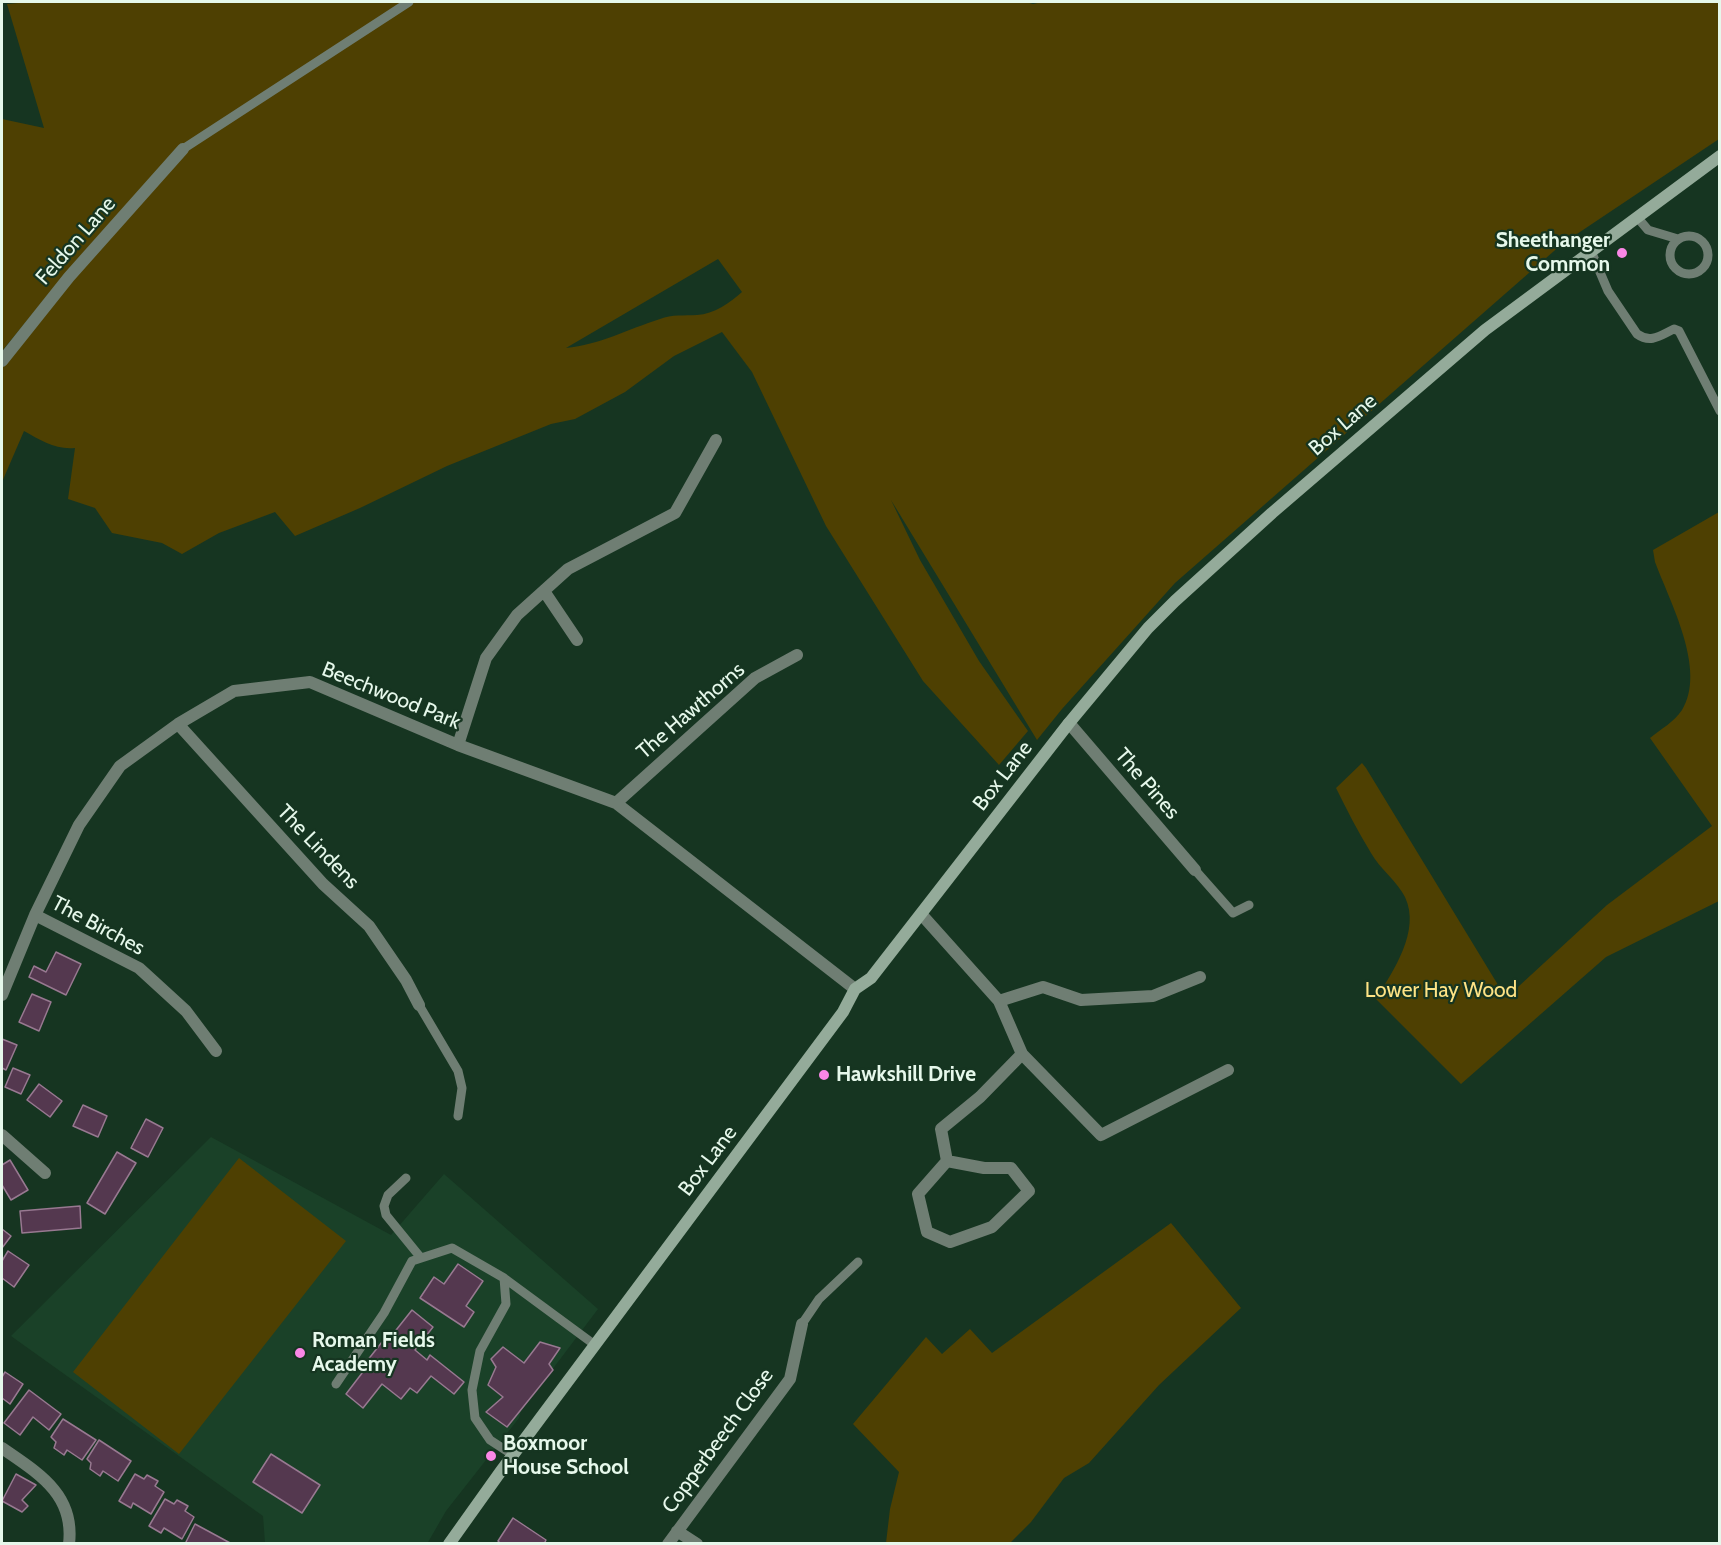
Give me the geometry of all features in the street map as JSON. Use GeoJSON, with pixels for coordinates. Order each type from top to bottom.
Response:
{"type":"FeatureCollection","features":[{"type":"Feature","properties":{"kind":"main road","name":"Box Lane"},"geometry":{"type":"LineString","coordinates":[[449,1544],[843,1012],[855,989],[871,978],[922,915],[1068,723],[1148,628],[1266,517],[1485,330],[1719,156]]}},
{"type":"Feature","properties":{"kind":"street","name":"Feldon Lane"},"geometry":{"type":"LineString","coordinates":[[2,361],[69,277],[183,149]]}},
{"type":"Feature","properties":{"kind":"street"},"geometry":{"type":"LineString","coordinates":[[458,745],[486,658],[517,615],[568,569],[675,513],[716,440]]}},
{"type":"Feature","properties":{"kind":"street"},"geometry":{"type":"LineString","coordinates":[[544,591],[577,640]]}},
{"type":"Feature","properties":{"kind":"street","name":"The Hawthorns"},"geometry":{"type":"LineString","coordinates":[[616,803],[755,678],[797,655]]}},
{"type":"Feature","properties":{"kind":"street","name":"Beechwood Park"},"geometry":{"type":"LineString","coordinates":[[2,995],[35,915],[79,825],[120,766],[178,724],[234,692],[310,682],[458,745],[616,803],[855,989]]}},
{"type":"Feature","properties":{"kind":"street","name":"The Pines"},"geometry":{"type":"LineString","coordinates":[[1068,723],[1195,870]]}},
{"type":"Feature","properties":{"kind":"street","name":"The Lindens"},"geometry":{"type":"LineString","coordinates":[[178,724],[323,884],[369,926],[406,980],[419,1005]]}},
{"type":"Feature","properties":{"kind":"street","name":"The Birches"},"geometry":{"type":"LineString","coordinates":[[35,915],[139,968],[186,1011],[216,1051]]}},
{"type":"Feature","properties":{"kind":"street"},"geometry":{"type":"LineString","coordinates":[[922,915],[999,1001],[1022,1054],[1101,1136],[1228,1070]]}},
{"type":"Feature","properties":{"kind":"street"},"geometry":{"type":"LineString","coordinates":[[999,1001],[1043,987],[1081,1000],[1153,996],[1200,977]]}},
{"type":"Feature","properties":{"kind":"street"},"geometry":{"type":"LineString","coordinates":[[947,1161],[941,1129],[980,1098],[1022,1054]]}},
{"type":"Feature","properties":{"kind":"street"},"geometry":{"type":"LineString","coordinates":[[2,1135],[45,1173]]}},
{"type":"Feature","properties":{"kind":"street"},"geometry":{"type":"LineString","coordinates":[[947,1161],[984,1168],[1011,1168],[1029,1191],[992,1227],[950,1242],[927,1232],[918,1194],[947,1161]]}},
{"type":"Feature","properties":{"kind":"street","name":"Copperbeech Close"},"geometry":{"type":"LineString","coordinates":[[668,1544],[790,1379],[802,1324]]}},
{"type":"Feature","properties":{"kind":"street"},"geometry":{"type":"LineString","coordinates":[[2,1448],[57,1492],[69,1516],[69,1544]]}},
{"type":"Feature","properties":{"kind":"street"},"geometry":{"type":"LineString","coordinates":[[677,1531],[698,1544]]}},
{"type":"Feature","properties":{"kind":"lane"},"geometry":{"type":"LineString","coordinates":[[183,149],[409,2]]}},
{"type":"Feature","properties":{"kind":"lane"},"geometry":{"type":"LineString","coordinates":[[1637,217],[1648,230],[1678,239],[1690,236],[1702,241],[1706,247],[1707,259],[1701,270],[1690,274],[1673,267],[1671,249],[1678,239]]}},
{"type":"Feature","properties":{"kind":"lane"},"geometry":{"type":"LineString","coordinates":[[1591,251],[1608,291],[1637,334],[1644,339],[1654,339],[1674,329],[1679,331],[1719,411]]}},
{"type":"Feature","properties":{"kind":"lane"},"geometry":{"type":"LineString","coordinates":[[1195,870],[1233,913],[1250,905]]}},
{"type":"Feature","properties":{"kind":"lane"},"geometry":{"type":"LineString","coordinates":[[419,1005],[458,1071],[462,1088],[458,1116]]}},
{"type":"Feature","properties":{"kind":"lane"},"geometry":{"type":"LineString","coordinates":[[405,1178],[388,1195],[384,1206],[386,1215],[421,1258]]}},
{"type":"Feature","properties":{"kind":"lane"},"geometry":{"type":"LineString","coordinates":[[336,1384],[384,1313],[412,1261],[452,1248],[504,1278],[595,1345]]}},
{"type":"Feature","properties":{"kind":"lane"},"geometry":{"type":"LineString","coordinates":[[802,1324],[819,1299],[858,1262]]}},
{"type":"Feature","properties":{"kind":"lane"},"geometry":{"type":"LineString","coordinates":[[504,1278],[506,1304],[480,1351],[472,1390],[475,1418],[490,1440],[513,1455]]}},
{"type":"Feature","properties":{"kind":"shaded area","name":"Roman Fields Academy"},"geometry":{"type":"Polygon","coordinates":[[[211,1137],[391,1235],[444,1174],[598,1309],[521,1411],[519,1418],[446,1511],[427,1544],[265,1543],[263,1516],[11,1336],[211,1137]]]}},
{"type":"Feature","properties":{"kind":"green space"},"geometry":{"type":"Polygon","coordinates":[[[29,2],[1026,2],[1033,4],[1042,2],[1719,2],[1719,139],[1562,244],[1175,583],[1037,740],[891,500],[920,560],[979,661],[1028,731],[999,765],[923,681],[826,526],[752,372],[722,332],[674,356],[625,392],[575,419],[551,424],[447,466],[295,536],[275,512],[219,533],[182,554],[162,543],[112,533],[95,508],[68,499],[75,448],[55,446],[24,431],[2,482],[2,365],[57,284],[2,351],[2,119],[44,128],[7,4],[29,2]],[[718,259],[566,348],[602,340],[665,317],[710,313],[727,304],[742,292],[718,259]]]}},
{"type":"Feature","properties":{"kind":"green space","name":"Lower Hay Wood"},"geometry":{"type":"Polygon","coordinates":[[[1719,512],[1719,901],[1606,957],[1461,1084],[1376,999],[1403,950],[1410,923],[1409,910],[1402,891],[1366,845],[1336,788],[1362,763],[1506,998],[1607,905],[1712,826],[1650,738],[1682,710],[1689,694],[1690,676],[1684,636],[1655,562],[1653,550],[1719,512]]]}},
{"type":"Feature","properties":{"kind":"green space"},"geometry":{"type":"Polygon","coordinates":[[[239,1158],[346,1241],[179,1454],[73,1372],[239,1158]]]}},
{"type":"Feature","properties":{"kind":"green space"},"geometry":{"type":"Polygon","coordinates":[[[1171,1223],[1241,1308],[1159,1385],[1089,1463],[1064,1478],[1031,1522],[1010,1543],[886,1543],[890,1509],[899,1472],[853,1424],[926,1337],[942,1354],[970,1329],[992,1353],[1171,1223]]]}},
{"type":"Feature","properties":{"kind":"building"},"geometry":{"type":"Polygon","coordinates":[[[56,952],[81,964],[66,995],[29,977],[34,966],[46,972],[56,952]]]}},
{"type":"Feature","properties":{"kind":"building"},"geometry":{"type":"Polygon","coordinates":[[[32,994],[51,1002],[39,1031],[19,1022],[32,994]]]}},
{"type":"Feature","properties":{"kind":"building"},"geometry":{"type":"Polygon","coordinates":[[[2,1039],[17,1045],[6,1070],[2,1068],[2,1039]]]}},
{"type":"Feature","properties":{"kind":"building"},"geometry":{"type":"Polygon","coordinates":[[[13,1068],[30,1075],[21,1094],[5,1087],[13,1068]]]}},
{"type":"Feature","properties":{"kind":"building"},"geometry":{"type":"Polygon","coordinates":[[[39,1084],[62,1101],[50,1117],[27,1100],[39,1084]]]}},
{"type":"Feature","properties":{"kind":"building"},"geometry":{"type":"Polygon","coordinates":[[[83,1105],[107,1116],[98,1137],[73,1126],[83,1105]]]}},
{"type":"Feature","properties":{"kind":"building"},"geometry":{"type":"Polygon","coordinates":[[[146,1119],[163,1128],[148,1157],[131,1148],[146,1119]]]}},
{"type":"Feature","properties":{"kind":"building"},"geometry":{"type":"Polygon","coordinates":[[[117,1152],[136,1163],[105,1214],[87,1203],[117,1152]]]}},
{"type":"Feature","properties":{"kind":"building"},"geometry":{"type":"Polygon","coordinates":[[[10,1160],[28,1190],[11,1200],[2,1185],[2,1165],[10,1160]]]}},
{"type":"Feature","properties":{"kind":"building"},"geometry":{"type":"Polygon","coordinates":[[[80,1206],[81,1228],[22,1233],[20,1211],[80,1206]]]}},
{"type":"Feature","properties":{"kind":"building"},"geometry":{"type":"Polygon","coordinates":[[[2,1229],[11,1236],[2,1248],[2,1229]]]}},
{"type":"Feature","properties":{"kind":"building"},"geometry":{"type":"Polygon","coordinates":[[[8,1251],[29,1265],[14,1287],[2,1278],[2,1261],[8,1251]]]}},
{"type":"Feature","properties":{"kind":"building"},"geometry":{"type":"Polygon","coordinates":[[[458,1264],[483,1281],[466,1306],[474,1312],[464,1327],[420,1298],[434,1277],[444,1284],[458,1264]]]}},
{"type":"Feature","properties":{"kind":"building"},"geometry":{"type":"Polygon","coordinates":[[[412,1310],[433,1327],[415,1350],[427,1360],[430,1355],[464,1382],[454,1394],[431,1376],[417,1393],[410,1388],[401,1399],[382,1384],[363,1408],[346,1394],[369,1364],[367,1361],[382,1342],[385,1344],[412,1310]]]}},
{"type":"Feature","properties":{"kind":"building"},"geometry":{"type":"Polygon","coordinates":[[[540,1342],[560,1348],[549,1364],[553,1370],[507,1427],[486,1412],[503,1397],[488,1385],[496,1367],[491,1359],[503,1347],[524,1363],[540,1342]]]}},
{"type":"Feature","properties":{"kind":"building"},"geometry":{"type":"Polygon","coordinates":[[[5,1372],[23,1384],[10,1404],[2,1398],[2,1377],[5,1372]]]}},
{"type":"Feature","properties":{"kind":"building"},"geometry":{"type":"Polygon","coordinates":[[[29,1390],[61,1414],[49,1430],[33,1417],[20,1435],[4,1423],[29,1390]]]}},
{"type":"Feature","properties":{"kind":"building"},"geometry":{"type":"Polygon","coordinates":[[[63,1419],[96,1440],[82,1460],[67,1450],[64,1455],[54,1448],[56,1442],[51,1437],[63,1419]]]}},
{"type":"Feature","properties":{"kind":"building"},"geometry":{"type":"Polygon","coordinates":[[[99,1440],[131,1461],[118,1481],[103,1471],[100,1476],[90,1469],[91,1463],[87,1459],[99,1440]]]}},
{"type":"Feature","properties":{"kind":"building"},"geometry":{"type":"Polygon","coordinates":[[[271,1454],[320,1485],[302,1513],[253,1482],[271,1454]]]}},
{"type":"Feature","properties":{"kind":"building"},"geometry":{"type":"Polygon","coordinates":[[[16,1474],[36,1485],[22,1500],[28,1506],[22,1512],[2,1501],[16,1474]]]}},
{"type":"Feature","properties":{"kind":"building"},"geometry":{"type":"Polygon","coordinates":[[[135,1474],[144,1479],[147,1475],[158,1481],[155,1486],[164,1492],[151,1514],[133,1503],[131,1508],[119,1501],[135,1474]]]}},
{"type":"Feature","properties":{"kind":"building"},"geometry":{"type":"Polygon","coordinates":[[[165,1499],[174,1504],[177,1500],[188,1506],[185,1511],[194,1517],[182,1539],[164,1528],[161,1533],[149,1526],[165,1499]]]}},
{"type":"Feature","properties":{"kind":"building"},"geometry":{"type":"Polygon","coordinates":[[[513,1518],[546,1540],[544,1544],[501,1544],[498,1541],[513,1518]]]}},
{"type":"Feature","properties":{"kind":"building"},"geometry":{"type":"Polygon","coordinates":[[[195,1524],[232,1544],[185,1544],[195,1524]]]}},
{"type":"Feature","properties":{"kind":"place","name":"Sheethanger Common"},"geometry":{"type":"Point","coordinates":[1622,253]}},
{"type":"Feature","properties":{"kind":"place","name":"Hawkshill Drive"},"geometry":{"type":"Point","coordinates":[824,1075]}},
{"type":"Feature","properties":{"kind":"place","name":"Roman Fields Academy"},"geometry":{"type":"Point","coordinates":[300,1353]}},
{"type":"Feature","properties":{"kind":"place","name":"Boxmoor House School"},"geometry":{"type":"Point","coordinates":[491,1456]}}]}
